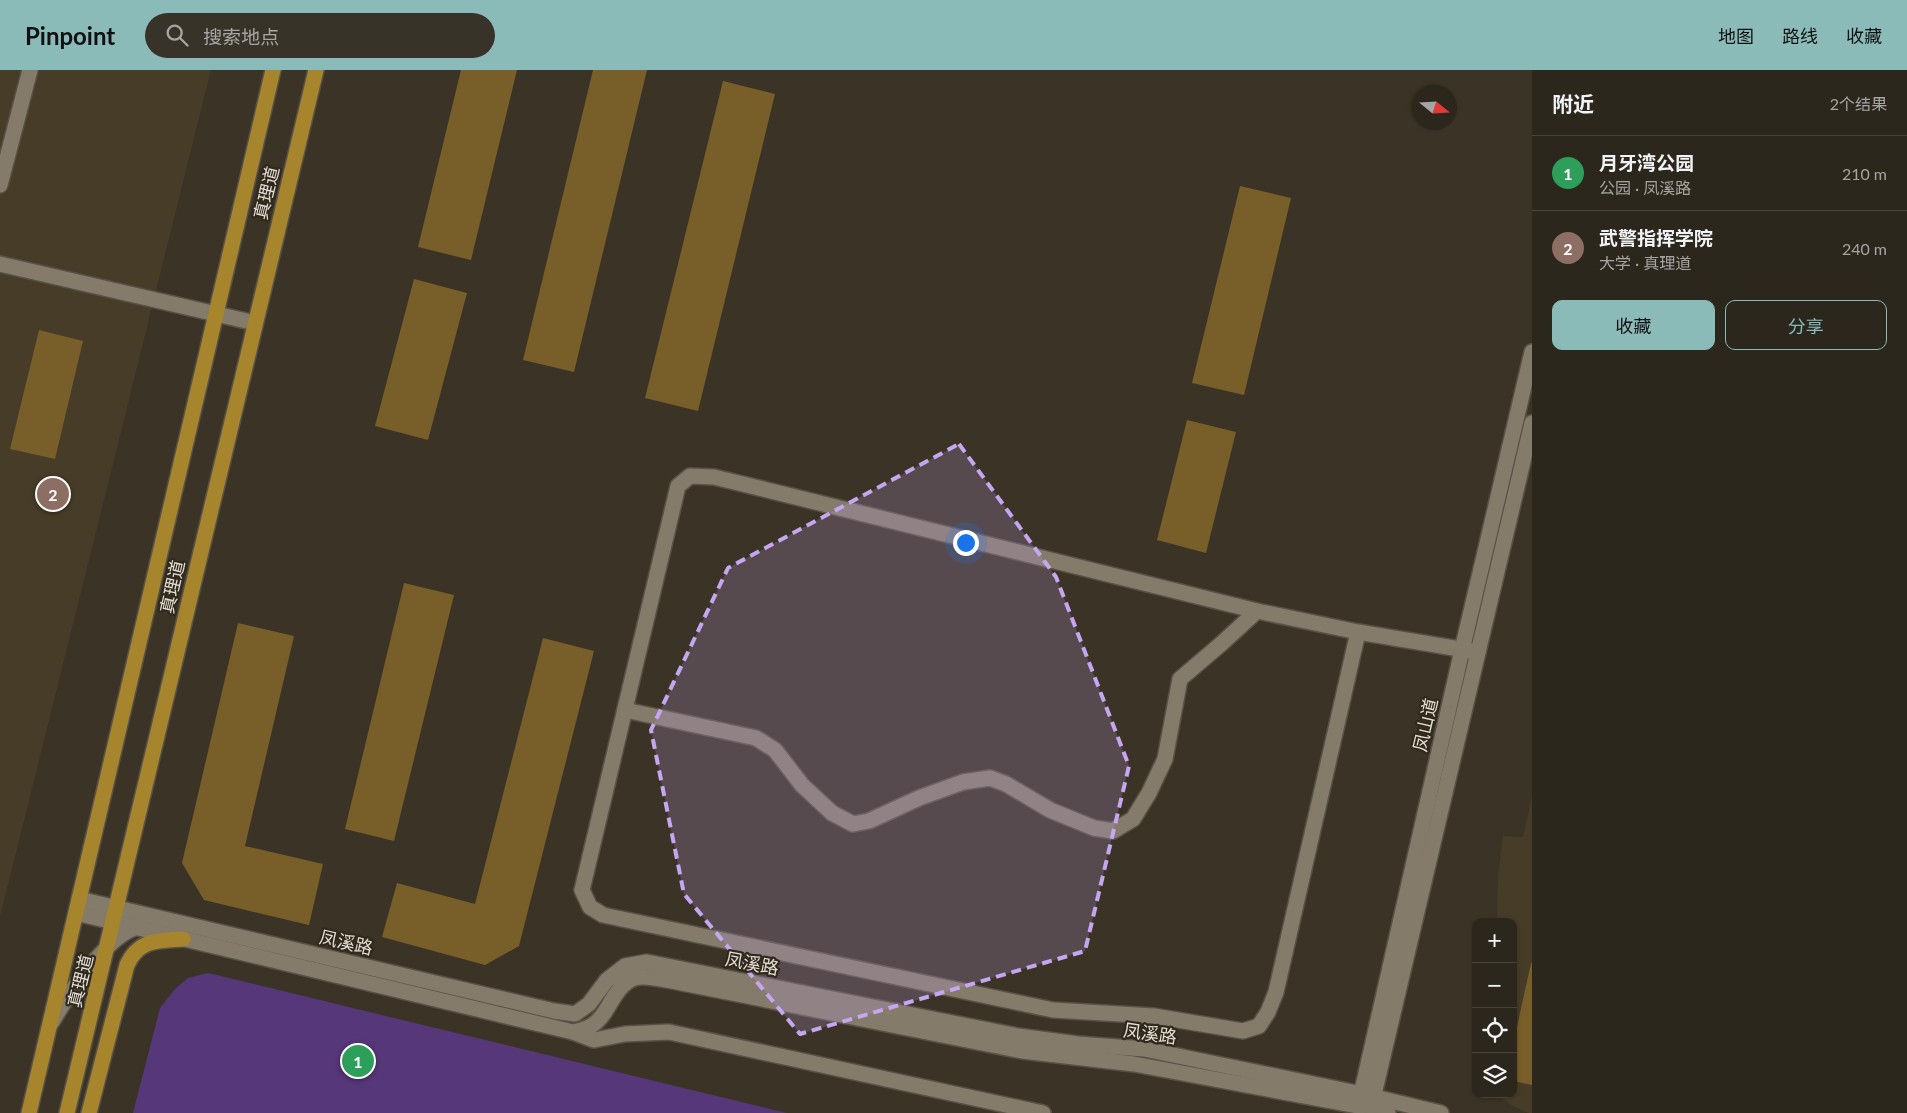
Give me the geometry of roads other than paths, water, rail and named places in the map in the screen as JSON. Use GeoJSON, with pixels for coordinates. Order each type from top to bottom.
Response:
{"type":"FeatureCollection","features":[{"type":"Feature","properties":{"kind":"main road","name":"真理道"},"geometry":{"type":"LineString","coordinates":[[28,1113],[273,70]]}},
{"type":"Feature","properties":{"kind":"main road","name":"真理道"},"geometry":{"type":"LineString","coordinates":[[67,1113],[108,948],[316,70]]}},
{"type":"Feature","properties":{"kind":"main road"},"geometry":{"type":"LineString","coordinates":[[89,1113],[131,956],[140,947],[149,942],[182,939]]}},
{"type":"Feature","properties":{"kind":"street"},"geometry":{"type":"LineString","coordinates":[[0,185],[30,70]]}},
{"type":"Feature","properties":{"kind":"street"},"geometry":{"type":"LineString","coordinates":[[0,264],[255,323]]}},
{"type":"Feature","properties":{"kind":"street","name":"凤山道"},"geometry":{"type":"LineString","coordinates":[[1366,1102],[1462,650],[1532,352]]}},
{"type":"Feature","properties":{"kind":"street","name":"凤山道"},"geometry":{"type":"LineString","coordinates":[[1366,1102],[1478,652],[1532,423]]}},
{"type":"Feature","properties":{"kind":"street"},"geometry":{"type":"LineString","coordinates":[[1358,632],[1276,992],[1268,1012],[1258,1026],[1243,1031],[1154,1016],[1054,1010],[603,915],[590,907],[582,890],[678,486],[690,476],[714,477],[1258,611],[1358,632],[1478,652]]}},
{"type":"Feature","properties":{"kind":"street"},"geometry":{"type":"LineString","coordinates":[[625,710],[756,738],[775,750],[802,784],[832,813],[853,824],[869,821],[919,798],[963,782],[990,778],[1006,784],[1050,810],[1094,828],[1113,832],[1132,819],[1149,793],[1165,759],[1180,678],[1258,611]]}},
{"type":"Feature","properties":{"kind":"street","name":"凤溪路"},"geometry":{"type":"LineString","coordinates":[[78,906],[115,915],[186,924],[554,1011],[575,1014],[589,1004],[607,980],[625,966],[648,962],[1018,1036],[1078,1044],[1144,1049],[1366,1102],[1388,1113]]}},
{"type":"Feature","properties":{"kind":"street","name":"凤溪路"},"geometry":{"type":"LineString","coordinates":[[115,915],[135,928],[572,1032],[591,1026],[604,1014],[621,987],[635,978],[653,979],[677,982],[1022,1051],[1134,1064],[1441,1113]]}},
{"type":"Feature","properties":{"kind":"street"},"geometry":{"type":"LineString","coordinates":[[49,1026],[84,973],[122,936],[135,928],[157,924],[186,924]]}},
{"type":"Feature","properties":{"kind":"street"},"geometry":{"type":"LineString","coordinates":[[572,1032],[594,1040],[625,1034],[669,1032],[1043,1113]]}},
{"type":"Feature","properties":{"kind":"place","name":"武警指挥学院"},"geometry":{"type":"Point","coordinates":[53,494]}},
{"type":"Feature","properties":{"kind":"place","name":"月牙湾公园"},"geometry":{"type":"Point","coordinates":[358,1061]}}]}
